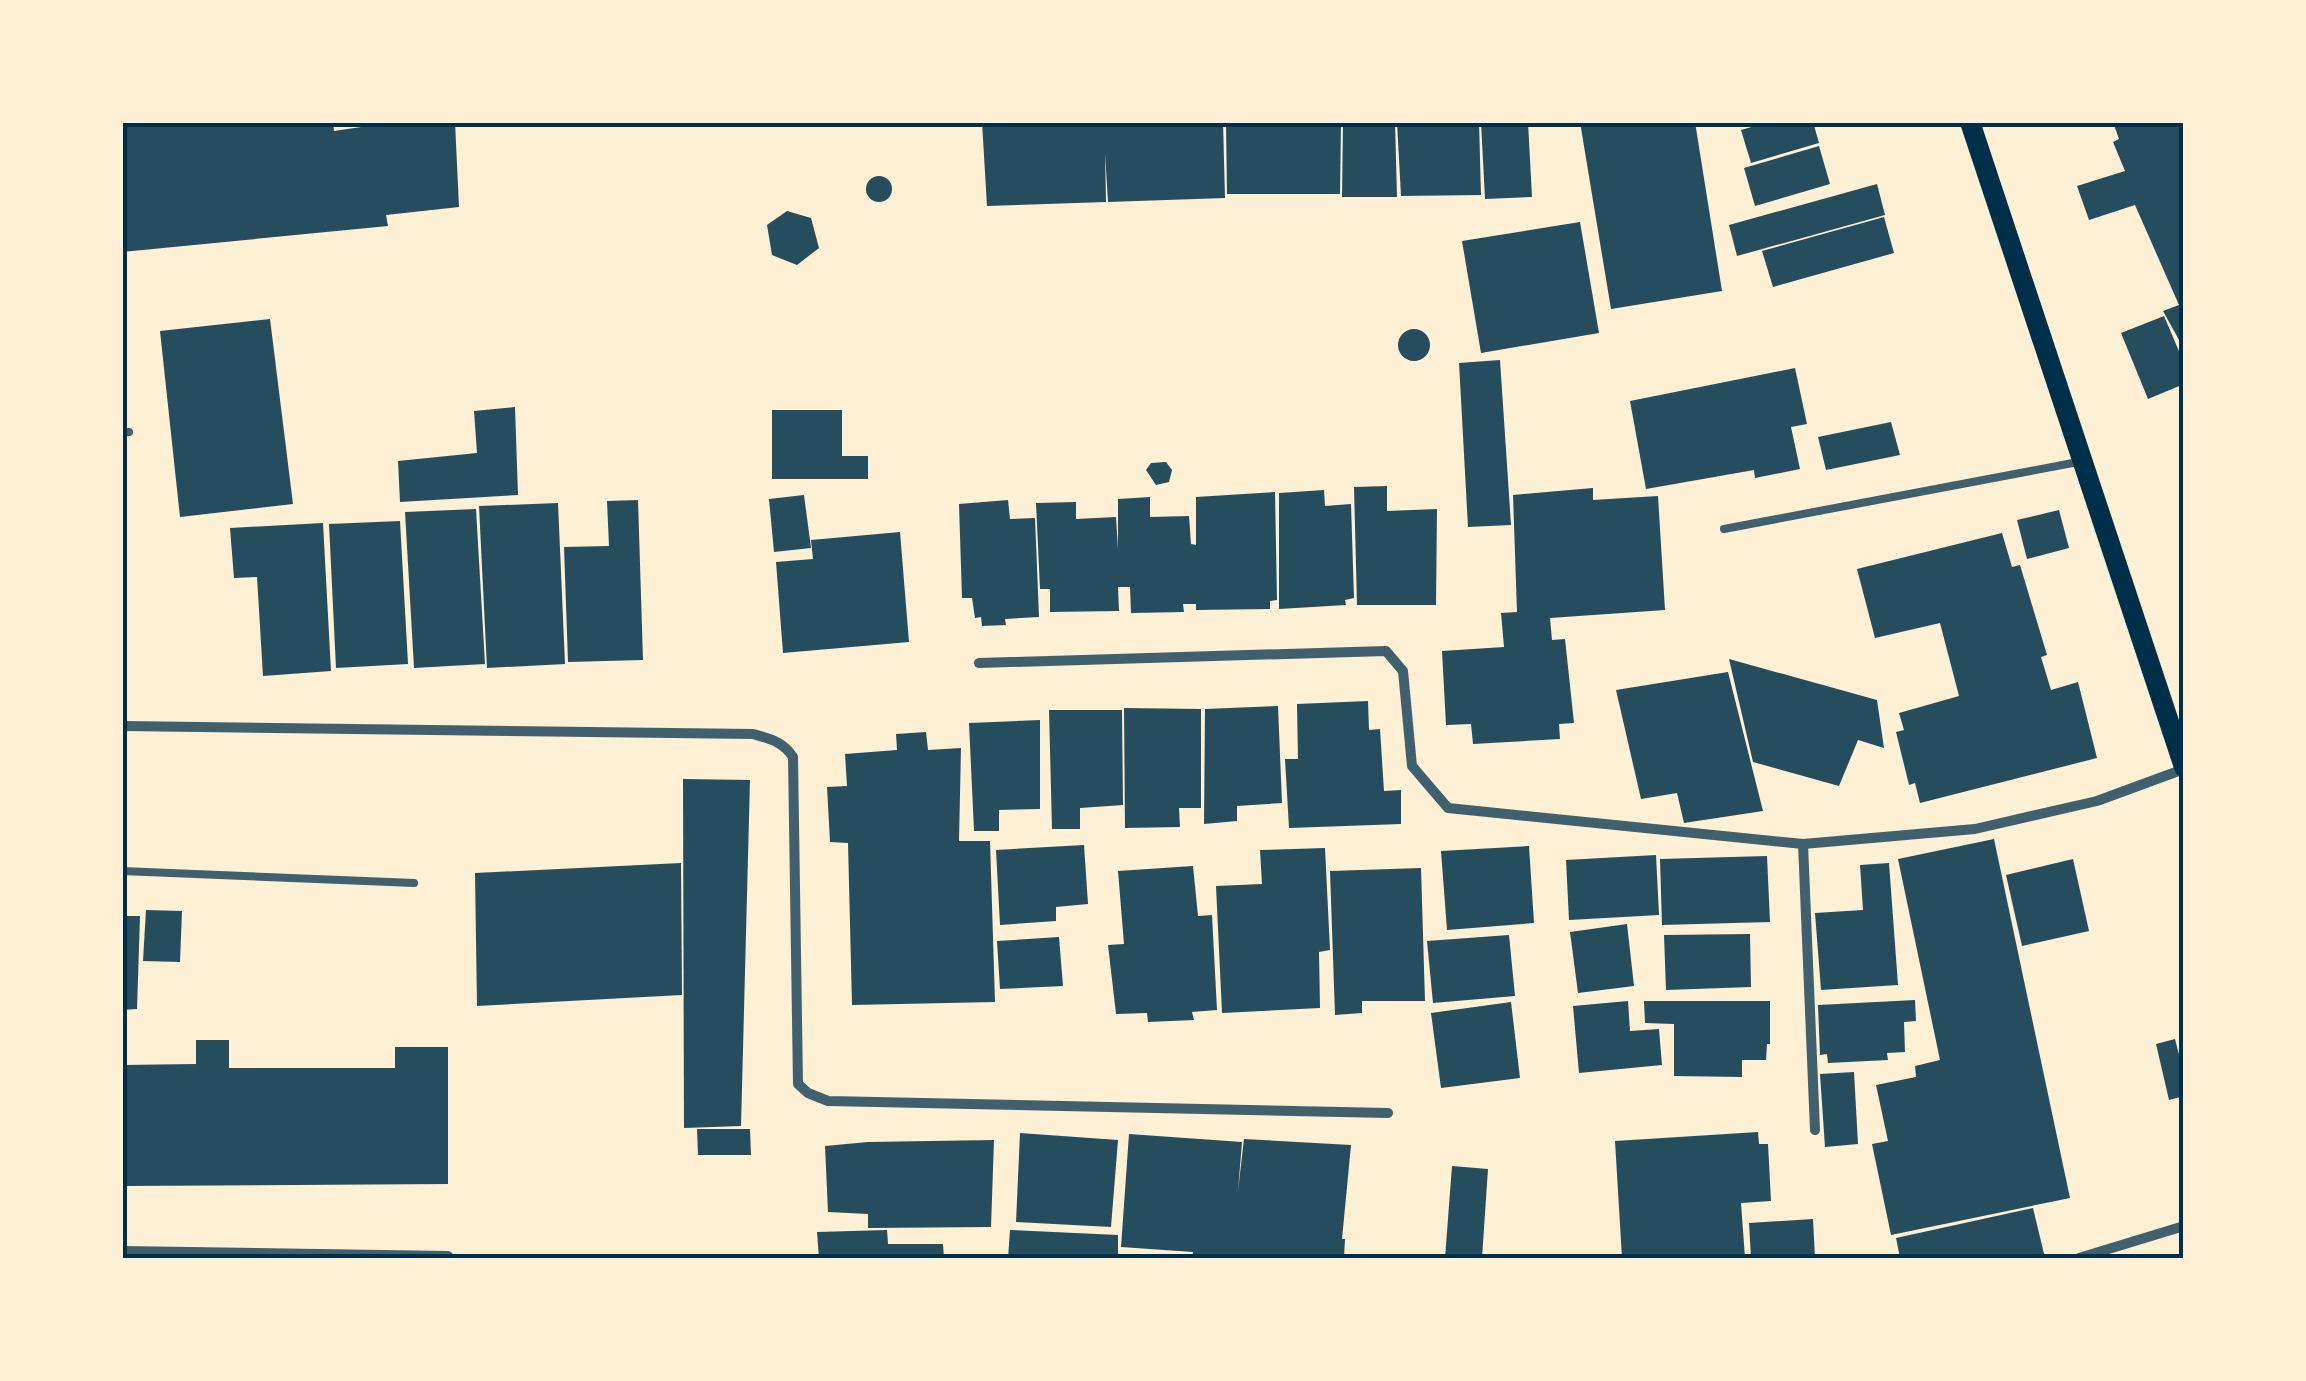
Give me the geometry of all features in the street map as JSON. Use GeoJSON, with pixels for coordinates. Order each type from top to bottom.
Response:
{"type":"FeatureCollection","features":[{"type":"Feature","properties":{"kind":"main road"},"geometry":{"type":"LineString","coordinates":[[1970,122],[2184,768]]}},
{"type":"Feature","properties":{"kind":"street"},"geometry":{"type":"LineString","coordinates":[[979,663],[1386,652],[1403,671],[1412,766],[1448,808],[1804,844],[1975,828],[2096,801],[2184,768]]}},
{"type":"Feature","properties":{"kind":"street"},"geometry":{"type":"LineString","coordinates":[[122,726],[753,734],[771,739],[785,745],[793,758],[798,1084],[808,1093],[828,1101],[1388,1113]]}},
{"type":"Feature","properties":{"kind":"street"},"geometry":{"type":"LineString","coordinates":[[1804,844],[1814,1130]]}},
{"type":"Feature","properties":{"kind":"street"},"geometry":{"type":"LineString","coordinates":[[2079,1258],[2184,1226]]}},
{"type":"Feature","properties":{"kind":"street"},"geometry":{"type":"LineString","coordinates":[[122,1251],[448,1256]]}},
{"type":"Feature","properties":{"kind":"lane"},"geometry":{"type":"LineString","coordinates":[[1724,530],[2082,462]]}},
{"type":"Feature","properties":{"kind":"lane"},"geometry":{"type":"LineString","coordinates":[[122,872],[414,883]]}},
{"type":"Feature","properties":{"kind":"building"},"geometry":{"type":"Polygon","coordinates":[[[122,122],[333,122],[334,131],[395,122],[455,122],[459,207],[386,215],[388,226],[122,252],[122,122]]]}},
{"type":"Feature","properties":{"kind":"building"},"geometry":{"type":"Polygon","coordinates":[[[982,122],[1223,122],[1225,198],[1108,202],[1105,153],[1106,202],[987,206],[982,122]]]}},
{"type":"Feature","properties":{"kind":"building"},"geometry":{"type":"Polygon","coordinates":[[[1226,122],[1341,122],[1340,194],[1227,194],[1226,122]]]}},
{"type":"Feature","properties":{"kind":"building"},"geometry":{"type":"Polygon","coordinates":[[[1343,122],[1395,122],[1397,197],[1342,197],[1343,122]]]}},
{"type":"Feature","properties":{"kind":"building"},"geometry":{"type":"Polygon","coordinates":[[[1397,122],[1479,122],[1481,195],[1401,196],[1397,122]]]}},
{"type":"Feature","properties":{"kind":"building"},"geometry":{"type":"Polygon","coordinates":[[[1481,122],[1528,122],[1532,197],[1485,199],[1481,122]]]}},
{"type":"Feature","properties":{"kind":"building"},"geometry":{"type":"Polygon","coordinates":[[[1580,122],[1695,122],[1722,291],[1611,309],[1580,122]]]}},
{"type":"Feature","properties":{"kind":"building"},"geometry":{"type":"Polygon","coordinates":[[[1769,122],[1813,122],[1819,143],[1751,163],[1741,130],[1769,122]]]}},
{"type":"Feature","properties":{"kind":"building"},"geometry":{"type":"Polygon","coordinates":[[[2184,122],[2184,349],[2163,311],[2179,305],[2135,205],[2089,220],[2077,186],[2125,171],[2113,142],[2119,139],[2114,125],[2184,122]]]}},
{"type":"Feature","properties":{"kind":"building"},"geometry":{"type":"Polygon","coordinates":[[[1819,146],[1830,184],[1755,206],[1744,168],[1819,146]]]}},
{"type":"Feature","properties":{"kind":"building"},"geometry":{"type":"Polygon","coordinates":[[[879,176],[888,180],[892,189],[888,198],[879,202],[870,198],[866,189],[870,180],[879,176]]]}},
{"type":"Feature","properties":{"kind":"building"},"geometry":{"type":"Polygon","coordinates":[[[1877,184],[1885,215],[1737,256],[1729,225],[1877,184]]]}},
{"type":"Feature","properties":{"kind":"building"},"geometry":{"type":"Polygon","coordinates":[[[787,211],[811,218],[819,248],[797,265],[772,255],[767,225],[787,211]]]}},
{"type":"Feature","properties":{"kind":"building"},"geometry":{"type":"Polygon","coordinates":[[[1884,217],[1894,253],[1773,287],[1762,251],[1884,217]]]}},
{"type":"Feature","properties":{"kind":"building"},"geometry":{"type":"Polygon","coordinates":[[[1580,222],[1599,333],[1481,353],[1462,241],[1580,222]]]}},
{"type":"Feature","properties":{"kind":"building"},"geometry":{"type":"Polygon","coordinates":[[[2164,316],[2184,363],[2184,384],[2148,399],[2121,333],[2164,316]]]}},
{"type":"Feature","properties":{"kind":"building"},"geometry":{"type":"Polygon","coordinates":[[[270,319],[293,504],[180,517],[160,331],[270,319]]]}},
{"type":"Feature","properties":{"kind":"building"},"geometry":{"type":"Polygon","coordinates":[[[1414,329],[1425,334],[1430,345],[1425,356],[1414,361],[1403,356],[1398,345],[1403,334],[1414,329]]]}},
{"type":"Feature","properties":{"kind":"building"},"geometry":{"type":"Polygon","coordinates":[[[1500,360],[1511,525],[1468,527],[1459,363],[1500,360]]]}},
{"type":"Feature","properties":{"kind":"building"},"geometry":{"type":"Polygon","coordinates":[[[1795,368],[1807,424],[1791,427],[1800,469],[1755,478],[1754,470],[1646,489],[1630,401],[1795,368]]]}},
{"type":"Feature","properties":{"kind":"building"},"geometry":{"type":"Polygon","coordinates":[[[515,407],[518,495],[400,502],[398,461],[477,453],[474,411],[515,407]]]}},
{"type":"Feature","properties":{"kind":"building"},"geometry":{"type":"Polygon","coordinates":[[[772,410],[842,410],[842,456],[868,456],[868,479],[772,479],[772,410]]]}},
{"type":"Feature","properties":{"kind":"building"},"geometry":{"type":"Polygon","coordinates":[[[1891,422],[1900,455],[1826,470],[1818,437],[1891,422]]]}},
{"type":"Feature","properties":{"kind":"building"},"geometry":{"type":"Polygon","coordinates":[[[1166,462],[1172,470],[1169,482],[1156,485],[1146,470],[1151,463],[1166,462]]]}},
{"type":"Feature","properties":{"kind":"building"},"geometry":{"type":"Polygon","coordinates":[[[1387,486],[1387,511],[1437,509],[1436,605],[1357,605],[1354,487],[1387,486]]]}},
{"type":"Feature","properties":{"kind":"building"},"geometry":{"type":"Polygon","coordinates":[[[1593,488],[1593,500],[1658,496],[1665,610],[1550,618],[1552,640],[1565,639],[1574,723],[1559,724],[1560,739],[1473,744],[1471,724],[1446,725],[1442,651],[1504,647],[1501,613],[1517,612],[1513,495],[1593,488]]]}},
{"type":"Feature","properties":{"kind":"building"},"geometry":{"type":"Polygon","coordinates":[[[1324,490],[1325,506],[1351,504],[1354,598],[1345,600],[1346,605],[1279,609],[1279,493],[1324,490]]]}},
{"type":"Feature","properties":{"kind":"building"},"geometry":{"type":"Polygon","coordinates":[[[1275,492],[1277,600],[1270,601],[1270,609],[1196,610],[1196,604],[1183,604],[1184,612],[1131,613],[1130,587],[1118,587],[1119,611],[1050,612],[1050,589],[1040,589],[1036,503],[1076,502],[1076,519],[1116,517],[1118,549],[1118,499],[1150,497],[1150,517],[1189,516],[1191,544],[1196,545],[1196,497],[1275,492]]]}},
{"type":"Feature","properties":{"kind":"building"},"geometry":{"type":"Polygon","coordinates":[[[804,495],[811,548],[774,552],[769,499],[804,495]]]}},
{"type":"Feature","properties":{"kind":"building"},"geometry":{"type":"Polygon","coordinates":[[[638,500],[643,660],[568,662],[564,547],[609,546],[607,501],[638,500]]]}},
{"type":"Feature","properties":{"kind":"building"},"geometry":{"type":"Polygon","coordinates":[[[1008,500],[1010,519],[1035,518],[1039,617],[1005,619],[1006,625],[982,626],[981,617],[975,618],[972,598],[962,598],[959,504],[1008,500]]]}},
{"type":"Feature","properties":{"kind":"building"},"geometry":{"type":"Polygon","coordinates":[[[558,503],[565,664],[487,668],[479,506],[558,503]]]}},
{"type":"Feature","properties":{"kind":"building"},"geometry":{"type":"Polygon","coordinates":[[[476,509],[485,664],[414,668],[405,512],[476,509]]]}},
{"type":"Feature","properties":{"kind":"building"},"geometry":{"type":"Polygon","coordinates":[[[2059,510],[2069,548],[2027,559],[2017,520],[2059,510]]]}},
{"type":"Feature","properties":{"kind":"building"},"geometry":{"type":"Polygon","coordinates":[[[400,521],[408,664],[336,668],[329,524],[400,521]]]}},
{"type":"Feature","properties":{"kind":"building"},"geometry":{"type":"Polygon","coordinates":[[[323,523],[331,671],[263,676],[257,577],[234,578],[230,528],[323,523]]]}},
{"type":"Feature","properties":{"kind":"building"},"geometry":{"type":"Polygon","coordinates":[[[900,532],[909,642],[783,653],[776,562],[813,559],[811,540],[900,532]]]}},
{"type":"Feature","properties":{"kind":"building"},"geometry":{"type":"Polygon","coordinates":[[[2002,533],[2012,567],[2020,565],[2047,655],[2041,657],[2051,690],[2078,682],[2097,758],[1920,803],[1915,783],[1909,785],[1896,732],[1904,730],[1899,713],[1959,696],[1940,623],[1875,638],[1857,569],[2002,533]]]}},
{"type":"Feature","properties":{"kind":"building"},"geometry":{"type":"Polygon","coordinates":[[[1729,659],[1877,700],[1884,748],[1858,740],[1839,786],[1753,762],[1729,659]]]}},
{"type":"Feature","properties":{"kind":"building"},"geometry":{"type":"Polygon","coordinates":[[[1728,672],[1763,811],[1684,823],[1677,793],[1641,799],[1616,690],[1728,672]]]}},
{"type":"Feature","properties":{"kind":"building"},"geometry":{"type":"Polygon","coordinates":[[[1368,701],[1369,730],[1380,729],[1384,791],[1401,790],[1401,824],[1289,828],[1285,759],[1298,759],[1297,704],[1368,701]]]}},
{"type":"Feature","properties":{"kind":"building"},"geometry":{"type":"Polygon","coordinates":[[[1278,706],[1282,803],[1237,806],[1237,821],[1204,824],[1205,709],[1278,706]]]}},
{"type":"Feature","properties":{"kind":"building"},"geometry":{"type":"Polygon","coordinates":[[[1124,708],[1201,709],[1201,808],[1179,808],[1180,827],[1125,828],[1124,708]]]}},
{"type":"Feature","properties":{"kind":"building"},"geometry":{"type":"Polygon","coordinates":[[[1049,710],[1122,710],[1123,805],[1080,808],[1080,829],[1052,829],[1049,710]]]}},
{"type":"Feature","properties":{"kind":"building"},"geometry":{"type":"Polygon","coordinates":[[[1040,720],[1040,809],[999,810],[999,831],[974,831],[969,723],[1040,720]]]}},
{"type":"Feature","properties":{"kind":"building"},"geometry":{"type":"Polygon","coordinates":[[[926,732],[928,750],[961,748],[959,841],[990,841],[995,1002],[852,1005],[848,843],[830,842],[827,787],[847,786],[845,754],[897,750],[896,734],[926,732]]]}},
{"type":"Feature","properties":{"kind":"building"},"geometry":{"type":"Polygon","coordinates":[[[683,779],[750,780],[741,1126],[684,1128],[683,779]]]}},
{"type":"Feature","properties":{"kind":"building"},"geometry":{"type":"Polygon","coordinates":[[[1994,839],[2070,1198],[1891,1235],[1872,1144],[1888,1141],[1876,1085],[1916,1077],[1915,1066],[1940,1060],[1898,859],[1994,839]]]}},
{"type":"Feature","properties":{"kind":"building"},"geometry":{"type":"Polygon","coordinates":[[[1084,845],[1088,904],[1056,907],[1056,921],[1000,925],[996,850],[1084,845]]]}},
{"type":"Feature","properties":{"kind":"building"},"geometry":{"type":"Polygon","coordinates":[[[1529,846],[1534,923],[1447,930],[1441,851],[1529,846]]]}},
{"type":"Feature","properties":{"kind":"building"},"geometry":{"type":"Polygon","coordinates":[[[1325,848],[1330,950],[1319,952],[1320,1008],[1222,1013],[1216,886],[1262,884],[1260,850],[1325,848]]]}},
{"type":"Feature","properties":{"kind":"building"},"geometry":{"type":"Polygon","coordinates":[[[1656,855],[1659,915],[1569,920],[1566,860],[1656,855]]]}},
{"type":"Feature","properties":{"kind":"building"},"geometry":{"type":"Polygon","coordinates":[[[1767,856],[1770,922],[1662,925],[1660,859],[1767,856]]]}},
{"type":"Feature","properties":{"kind":"building"},"geometry":{"type":"Polygon","coordinates":[[[2073,859],[2089,931],[2022,946],[2006,875],[2073,859]]]}},
{"type":"Feature","properties":{"kind":"building"},"geometry":{"type":"Polygon","coordinates":[[[681,863],[682,995],[477,1006],[475,873],[681,863]]]}},
{"type":"Feature","properties":{"kind":"building"},"geometry":{"type":"Polygon","coordinates":[[[1889,863],[1898,985],[1821,990],[1815,913],[1863,910],[1860,865],[1889,863]]]}},
{"type":"Feature","properties":{"kind":"building"},"geometry":{"type":"Polygon","coordinates":[[[1193,866],[1198,916],[1212,915],[1217,1010],[1192,1012],[1194,1020],[1148,1022],[1147,1013],[1116,1014],[1108,945],[1124,944],[1118,871],[1193,866]]]}},
{"type":"Feature","properties":{"kind":"building"},"geometry":{"type":"Polygon","coordinates":[[[1421,868],[1425,1001],[1362,1001],[1362,1013],[1335,1015],[1330,871],[1421,868]]]}},
{"type":"Feature","properties":{"kind":"building"},"geometry":{"type":"Polygon","coordinates":[[[146,910],[182,911],[180,962],[143,961],[146,910]]]}},
{"type":"Feature","properties":{"kind":"building"},"geometry":{"type":"Polygon","coordinates":[[[122,916],[140,916],[137,1009],[122,1010],[122,916]]]}},
{"type":"Feature","properties":{"kind":"building"},"geometry":{"type":"Polygon","coordinates":[[[1627,924],[1634,986],[1578,993],[1570,932],[1627,924]]]}},
{"type":"Feature","properties":{"kind":"building"},"geometry":{"type":"Polygon","coordinates":[[[1750,934],[1751,987],[1666,990],[1664,935],[1750,934]]]}},
{"type":"Feature","properties":{"kind":"building"},"geometry":{"type":"Polygon","coordinates":[[[1509,935],[1515,996],[1433,1003],[1427,941],[1509,935]]]}},
{"type":"Feature","properties":{"kind":"building"},"geometry":{"type":"Polygon","coordinates":[[[1059,937],[1063,986],[1000,989],[997,941],[1059,937]]]}},
{"type":"Feature","properties":{"kind":"building"},"geometry":{"type":"Polygon","coordinates":[[[1915,1000],[1916,1021],[1904,1022],[1905,1052],[1887,1053],[1888,1060],[1828,1063],[1827,1054],[1820,1055],[1818,1005],[1915,1000]]]}},
{"type":"Feature","properties":{"kind":"building"},"geometry":{"type":"Polygon","coordinates":[[[1628,1001],[1630,1031],[1659,1029],[1662,1065],[1579,1073],[1573,1006],[1628,1001]]]}},
{"type":"Feature","properties":{"kind":"building"},"geometry":{"type":"Polygon","coordinates":[[[1644,1001],[1770,1001],[1766,1060],[1742,1060],[1742,1077],[1674,1076],[1674,1024],[1645,1023],[1644,1001]]]}},
{"type":"Feature","properties":{"kind":"building"},"geometry":{"type":"Polygon","coordinates":[[[1511,1002],[1520,1078],[1441,1088],[1431,1013],[1511,1002]]]}},
{"type":"Feature","properties":{"kind":"building"},"geometry":{"type":"Polygon","coordinates":[[[2175,1039],[2184,1074],[2184,1096],[2169,1100],[2156,1044],[2175,1039]]]}},
{"type":"Feature","properties":{"kind":"building"},"geometry":{"type":"Polygon","coordinates":[[[196,1040],[229,1040],[229,1068],[395,1068],[395,1047],[448,1047],[448,1184],[122,1186],[122,1065],[196,1064],[196,1040]]]}},
{"type":"Feature","properties":{"kind":"building"},"geometry":{"type":"Polygon","coordinates":[[[1854,1072],[1858,1144],[1825,1147],[1820,1074],[1854,1072]]]}},
{"type":"Feature","properties":{"kind":"building"},"geometry":{"type":"Polygon","coordinates":[[[697,1129],[750,1129],[751,1155],[698,1155],[697,1129]]]}},
{"type":"Feature","properties":{"kind":"building"},"geometry":{"type":"Polygon","coordinates":[[[1758,1132],[1759,1144],[1768,1144],[1771,1201],[1741,1203],[1745,1258],[1622,1258],[1615,1141],[1758,1132]]]}},
{"type":"Feature","properties":{"kind":"building"},"geometry":{"type":"Polygon","coordinates":[[[1020,1133],[1118,1140],[1111,1227],[1016,1222],[1020,1133]]]}},
{"type":"Feature","properties":{"kind":"building"},"geometry":{"type":"Polygon","coordinates":[[[1129,1134],[1242,1142],[1238,1191],[1244,1139],[1351,1145],[1342,1239],[1344,1258],[1192,1258],[1193,1252],[1121,1247],[1129,1134]]]}},
{"type":"Feature","properties":{"kind":"building"},"geometry":{"type":"Polygon","coordinates":[[[994,1140],[991,1227],[868,1228],[868,1214],[828,1212],[825,1146],[994,1140]]]}},
{"type":"Feature","properties":{"kind":"building"},"geometry":{"type":"Polygon","coordinates":[[[1452,1166],[1488,1169],[1482,1258],[1445,1258],[1452,1166]]]}},
{"type":"Feature","properties":{"kind":"building"},"geometry":{"type":"Polygon","coordinates":[[[2033,1208],[2045,1258],[1900,1258],[1896,1238],[2033,1208]]]}},
{"type":"Feature","properties":{"kind":"building"},"geometry":{"type":"Polygon","coordinates":[[[1813,1219],[1815,1258],[1751,1258],[1749,1223],[1813,1219]]]}},
{"type":"Feature","properties":{"kind":"building"},"geometry":{"type":"Polygon","coordinates":[[[887,1230],[888,1244],[943,1244],[944,1258],[819,1258],[817,1232],[887,1230]]]}},
{"type":"Feature","properties":{"kind":"building"},"geometry":{"type":"Polygon","coordinates":[[[1010,1230],[1118,1235],[1118,1258],[1008,1258],[1010,1230]]]}}]}
